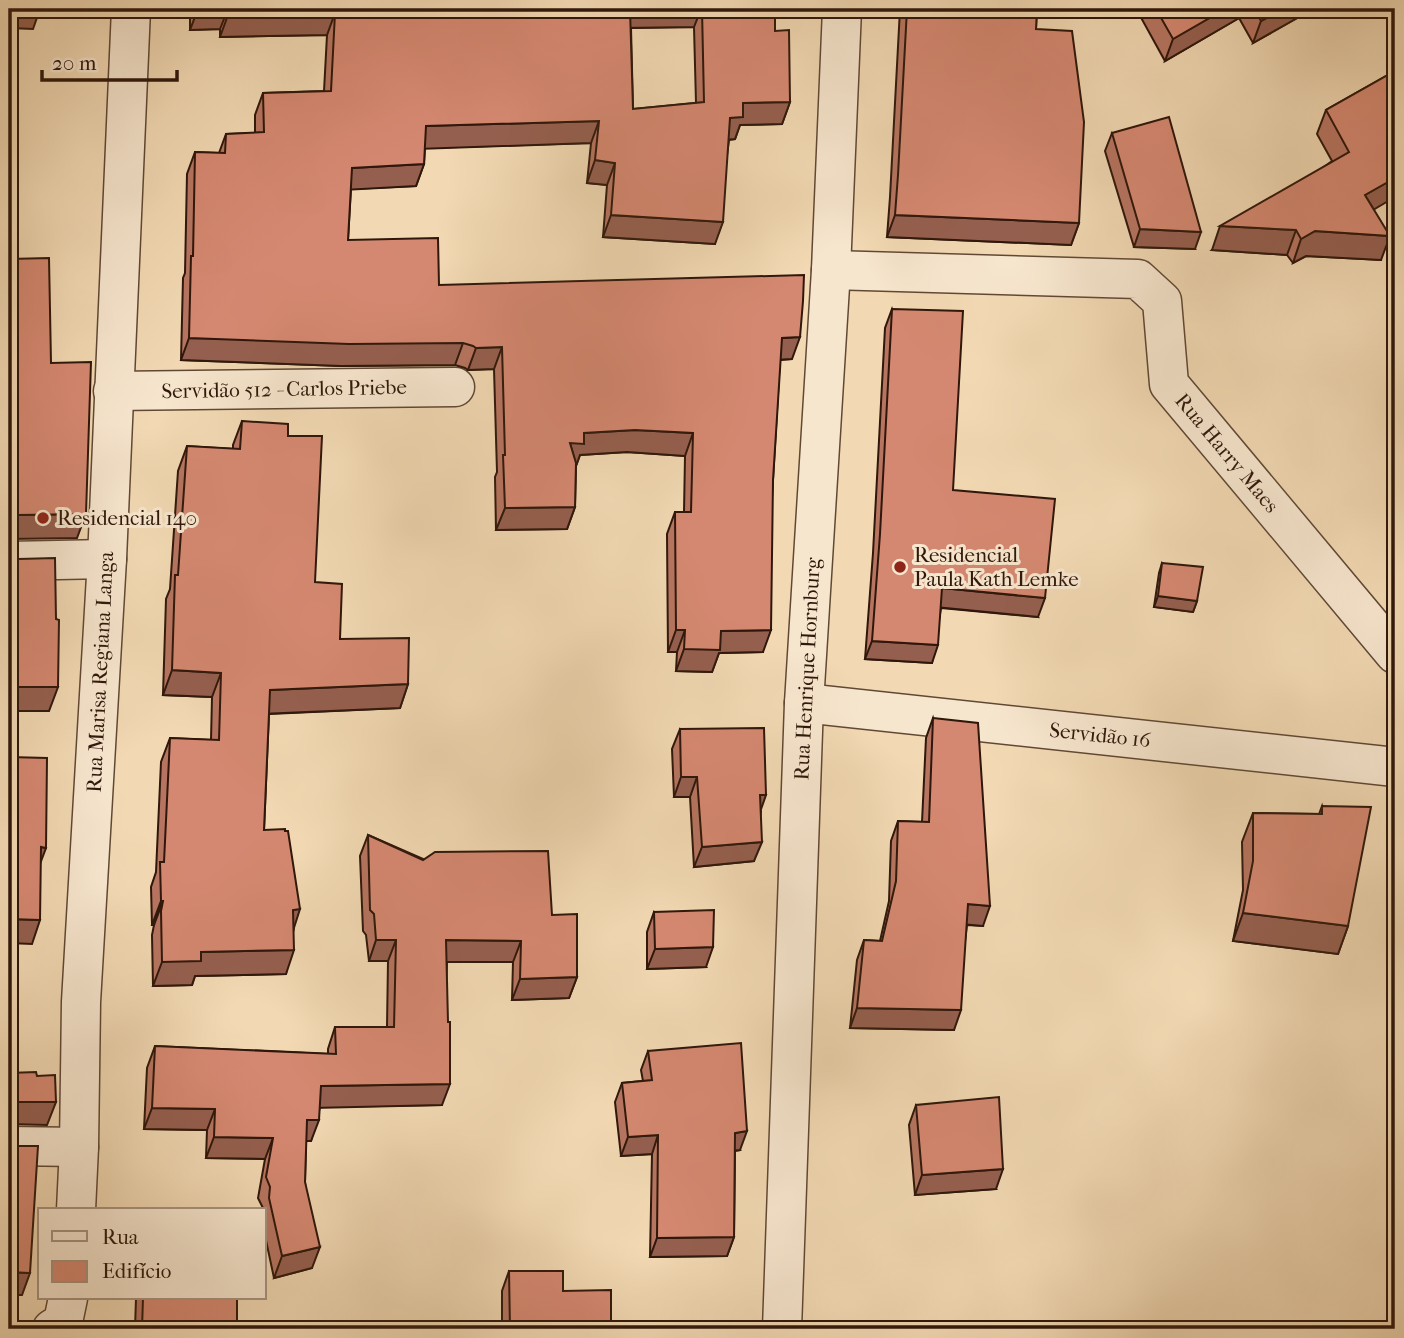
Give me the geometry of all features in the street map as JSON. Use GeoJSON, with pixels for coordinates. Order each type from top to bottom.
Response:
{"type":"FeatureCollection","features":[{"type":"Feature","properties":{"kind":"street","name":"Rua Marisa Regiana Langa"},"geometry":{"type":"LineString","coordinates":[[76,1208],[81,1002],[107,559],[131,9]]}},
{"type":"Feature","properties":{"kind":"street","name":"Rua Henrique Hornburg"},"geometry":{"type":"LineString","coordinates":[[782,1329],[804,703],[831,270],[842,9]]}},
{"type":"Feature","properties":{"kind":"street","name":"Rua Harry Maes"},"geometry":{"type":"LineString","coordinates":[[831,270],[1138,279],[1163,301],[1170,384],[1395,654]]}},
{"type":"Feature","properties":{"kind":"street","name":"Servidão 512 - Carlos Priebe"},"geometry":{"type":"LineString","coordinates":[[113,391],[456,387]]}},
{"type":"Feature","properties":{"kind":"street"},"geometry":{"type":"LineString","coordinates":[[9,561],[107,559]]}},
{"type":"Feature","properties":{"kind":"street","name":"Servidão 16"},"geometry":{"type":"LineString","coordinates":[[804,703],[1395,767]]}},
{"type":"Feature","properties":{"kind":"street"},"geometry":{"type":"LineString","coordinates":[[9,1146],[79,1147]]}},
{"type":"Feature","properties":{"kind":"street"},"geometry":{"type":"LineString","coordinates":[[52,1329],[63,1322],[68,1300]]}},
{"type":"Feature","properties":{"kind":"building"},"geometry":{"type":"Polygon","coordinates":[[[228,9],[630,9],[633,109],[704,102],[702,9],[775,9],[775,31],[789,30],[790,102],[743,103],[743,117],[730,118],[723,222],[611,215],[615,163],[595,160],[599,121],[426,126],[424,164],[352,168],[348,240],[438,238],[439,285],[804,275],[800,337],[782,338],[773,480],[771,630],[721,631],[720,650],[684,649],[685,630],[676,630],[675,512],[691,512],[693,433],[635,430],[584,433],[584,444],[570,443],[576,463],[575,507],[505,508],[502,347],[476,348],[463,343],[349,344],[189,338],[195,152],[225,153],[226,134],[264,132],[263,93],[331,91],[335,13],[228,15],[228,9]]]}},
{"type":"Feature","properties":{"kind":"building"},"geometry":{"type":"Polygon","coordinates":[[[907,9],[1037,9],[1036,29],[1072,31],[1084,122],[1079,223],[895,215],[907,9]]]}},
{"type":"Feature","properties":{"kind":"building"},"geometry":{"type":"Polygon","coordinates":[[[1156,9],[1225,9],[1173,39],[1156,9]]]}},
{"type":"Feature","properties":{"kind":"building"},"geometry":{"type":"Polygon","coordinates":[[[1254,9],[1283,9],[1261,21],[1254,9]]]}},
{"type":"Feature","properties":{"kind":"building"},"geometry":{"type":"Polygon","coordinates":[[[1395,71],[1395,178],[1365,195],[1390,236],[1315,231],[1301,239],[1296,230],[1220,226],[1349,152],[1326,110],[1395,71]]]}},
{"type":"Feature","properties":{"kind":"building"},"geometry":{"type":"Polygon","coordinates":[[[1169,117],[1201,232],[1140,229],[1112,133],[1169,117]]]}},
{"type":"Feature","properties":{"kind":"building"},"geometry":{"type":"Polygon","coordinates":[[[49,258],[51,363],[91,362],[86,514],[9,517],[9,259],[49,258]]]}},
{"type":"Feature","properties":{"kind":"building"},"geometry":{"type":"Polygon","coordinates":[[[892,309],[963,311],[953,490],[1055,499],[1045,598],[942,588],[938,645],[872,641],[892,309]]]}},
{"type":"Feature","properties":{"kind":"building"},"geometry":{"type":"Polygon","coordinates":[[[242,421],[288,424],[288,436],[322,436],[315,582],[342,584],[340,639],[409,638],[408,684],[270,690],[264,830],[288,831],[300,909],[293,910],[294,950],[201,952],[201,961],[162,962],[163,901],[160,862],[164,862],[170,738],[219,740],[221,673],[172,670],[175,575],[178,575],[187,446],[240,449],[242,421]]]}},
{"type":"Feature","properties":{"kind":"building"},"geometry":{"type":"Polygon","coordinates":[[[9,557],[55,558],[56,619],[59,620],[58,687],[9,687],[9,557]]]}},
{"type":"Feature","properties":{"kind":"building"},"geometry":{"type":"Polygon","coordinates":[[[1162,563],[1203,567],[1197,601],[1158,596],[1162,563]]]}},
{"type":"Feature","properties":{"kind":"building"},"geometry":{"type":"Polygon","coordinates":[[[933,718],[978,723],[990,906],[968,904],[961,1010],[857,1008],[864,940],[882,941],[896,881],[898,821],[929,822],[933,718]]]}},
{"type":"Feature","properties":{"kind":"building"},"geometry":{"type":"Polygon","coordinates":[[[764,728],[766,795],[760,795],[762,842],[702,847],[697,777],[681,777],[680,729],[764,728]]]}},
{"type":"Feature","properties":{"kind":"building"},"geometry":{"type":"Polygon","coordinates":[[[9,757],[47,758],[46,848],[41,847],[40,920],[9,919],[9,757]]]}},
{"type":"Feature","properties":{"kind":"building"},"geometry":{"type":"Polygon","coordinates":[[[1322,806],[1371,807],[1348,926],[1243,913],[1253,861],[1253,813],[1322,814],[1322,806]]]}},
{"type":"Feature","properties":{"kind":"building"},"geometry":{"type":"Polygon","coordinates":[[[368,835],[423,860],[435,852],[548,851],[552,915],[577,914],[577,977],[520,979],[521,941],[446,940],[450,1084],[321,1086],[319,1120],[307,1120],[305,1182],[320,1247],[282,1256],[266,1177],[273,1138],[214,1137],[215,1109],[152,1108],[155,1046],[336,1054],[335,1027],[394,1027],[396,940],[376,940],[374,914],[370,910],[368,835]]]}},
{"type":"Feature","properties":{"kind":"building"},"geometry":{"type":"Polygon","coordinates":[[[714,910],[713,947],[655,949],[654,912],[714,910]]]}},
{"type":"Feature","properties":{"kind":"building"},"geometry":{"type":"Polygon","coordinates":[[[741,1043],[747,1131],[735,1133],[734,1237],[657,1238],[658,1135],[628,1137],[622,1083],[652,1080],[648,1051],[741,1043]]]}},
{"type":"Feature","properties":{"kind":"building"},"geometry":{"type":"Polygon","coordinates":[[[36,1072],[37,1076],[55,1075],[56,1102],[9,1104],[9,1073],[36,1072]]]}},
{"type":"Feature","properties":{"kind":"building"},"geometry":{"type":"Polygon","coordinates":[[[999,1097],[1003,1169],[922,1175],[916,1105],[999,1097]]]}},
{"type":"Feature","properties":{"kind":"building"},"geometry":{"type":"Polygon","coordinates":[[[9,1144],[38,1146],[30,1273],[9,1272],[9,1144]]]}},
{"type":"Feature","properties":{"kind":"building"},"geometry":{"type":"Polygon","coordinates":[[[509,1271],[563,1271],[563,1291],[611,1290],[611,1329],[510,1329],[509,1271]]]}},
{"type":"Feature","properties":{"kind":"building"},"geometry":{"type":"Polygon","coordinates":[[[143,1300],[237,1300],[237,1329],[142,1329],[143,1300]]]}},
{"type":"Feature","properties":{"kind":"place","name":"Residencial 140"},"geometry":{"type":"Point","coordinates":[43,518]}},
{"type":"Feature","properties":{"kind":"place","name":"Residencial Paula Kath Lemke"},"geometry":{"type":"Point","coordinates":[900,567]}}]}
